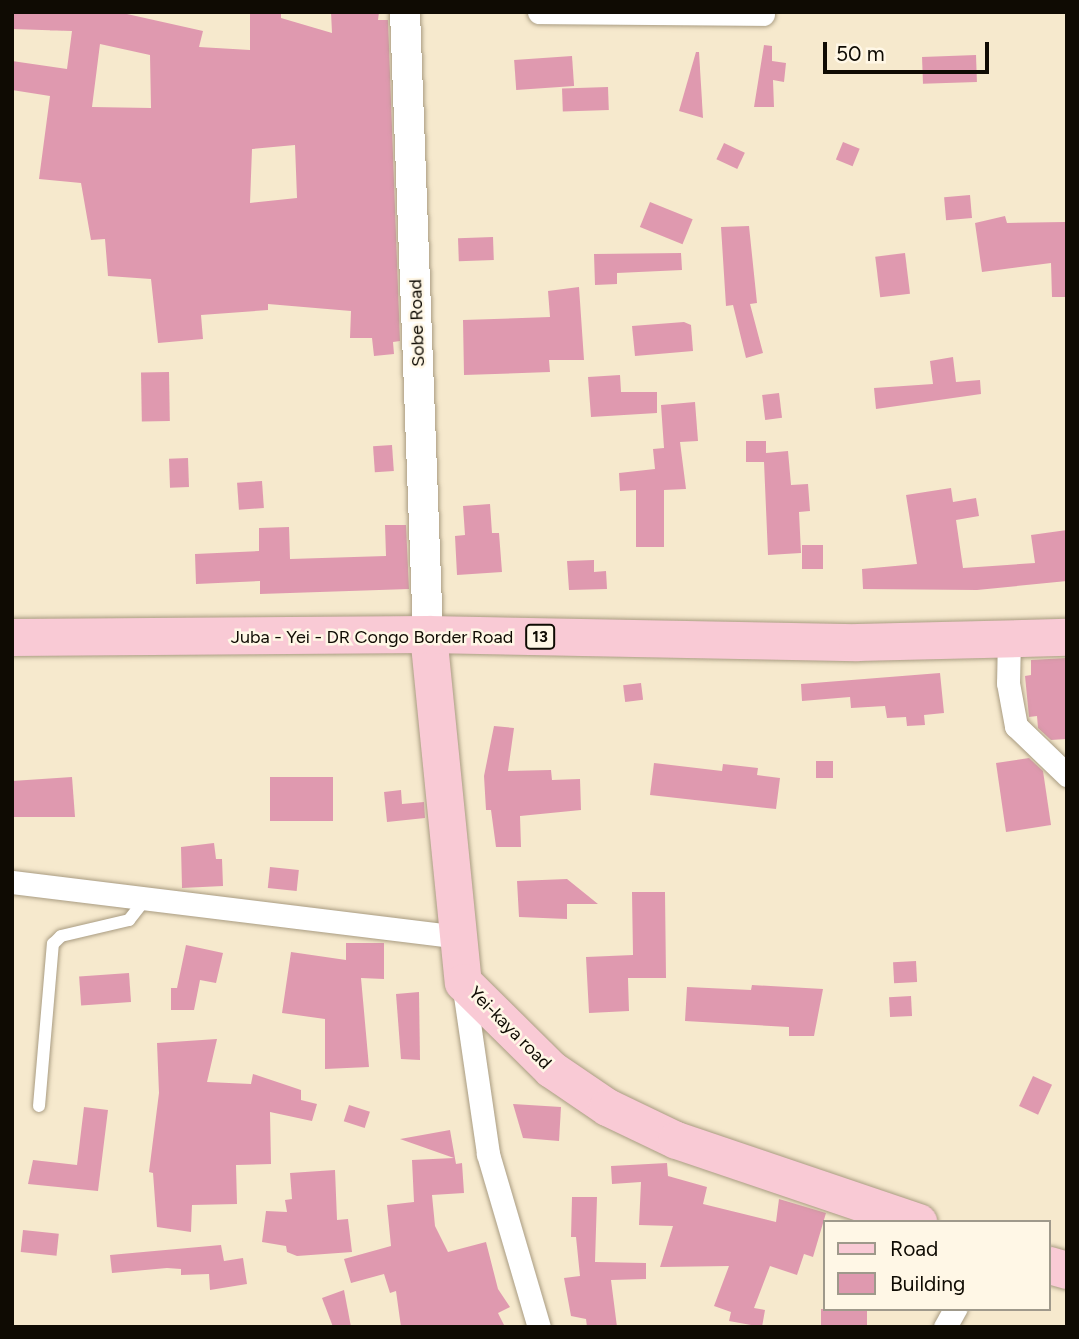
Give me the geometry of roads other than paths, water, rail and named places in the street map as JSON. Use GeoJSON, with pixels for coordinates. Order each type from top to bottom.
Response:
{"type":"FeatureCollection","features":[{"type":"Feature","properties":{"kind":"main road","name":"Juba - Yei - DR Congo Border Road"},"geometry":{"type":"LineString","coordinates":[[12,636],[428,634],[857,642],[1067,636]]}},
{"type":"Feature","properties":{"kind":"main road","name":"Yei-kaya road"},"geometry":{"type":"LineString","coordinates":[[428,634],[463,982],[551,1069],[607,1107],[676,1140],[912,1220]]}},
{"type":"Feature","properties":{"kind":"street","name":"Sobe Road"},"geometry":{"type":"LineString","coordinates":[[405,12],[428,634]]}},
{"type":"Feature","properties":{"kind":"street"},"geometry":{"type":"LineString","coordinates":[[540,12],[763,15]]}},
{"type":"Feature","properties":{"kind":"street"},"geometry":{"type":"LineString","coordinates":[[1009,637],[1008,683],[1016,726],[1067,775]]}},
{"type":"Feature","properties":{"kind":"street"},"geometry":{"type":"LineString","coordinates":[[12,882],[457,937]]}},
{"type":"Feature","properties":{"kind":"street"},"geometry":{"type":"LineString","coordinates":[[463,982],[488,1154],[539,1327]]}},
{"type":"Feature","properties":{"kind":"street"},"geometry":{"type":"LineString","coordinates":[[945,1327],[954,1311]]}},
{"type":"Feature","properties":{"kind":"lane"},"geometry":{"type":"LineString","coordinates":[[39,1106],[53,944],[61,936],[129,920],[146,898]]}}]}
